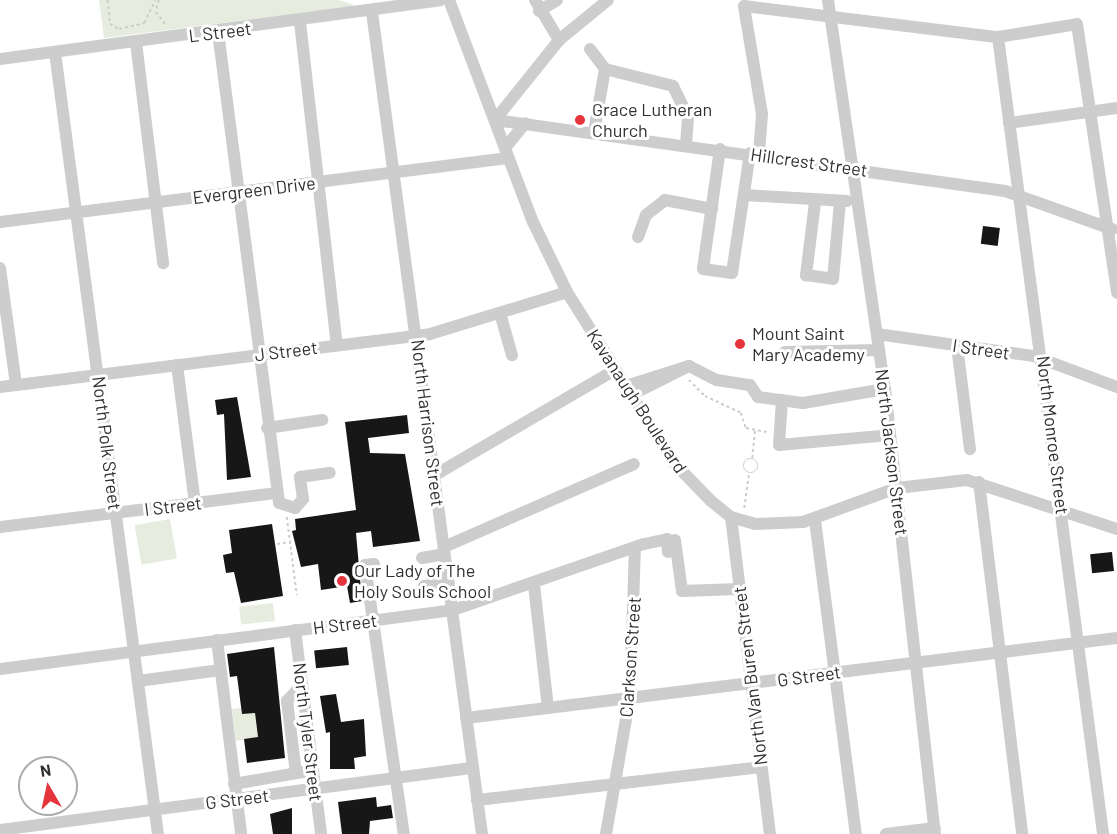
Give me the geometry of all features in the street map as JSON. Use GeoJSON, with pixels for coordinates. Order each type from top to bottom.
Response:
{"type":"FeatureCollection","features":[{"type":"Feature","properties":{"kind":"street","name":"L Street"},"geometry":{"type":"LineString","coordinates":[[0,59],[300,22],[440,0]]}},
{"type":"Feature","properties":{"kind":"street","name":"Kavanaugh Boulevard"},"geometry":{"type":"LineString","coordinates":[[449,0],[507,153],[567,292],[628,391],[685,477],[731,517],[755,524],[815,520],[897,488],[949,479],[979,482],[1117,530]]}},
{"type":"Feature","properties":{"kind":"street"},"geometry":{"type":"LineString","coordinates":[[557,0],[537,5],[559,40]]}},
{"type":"Feature","properties":{"kind":"street"},"geometry":{"type":"LineString","coordinates":[[495,120],[559,40],[608,0]]}},
{"type":"Feature","properties":{"kind":"street","name":"North Jackson Street"},"geometry":{"type":"LineString","coordinates":[[828,0],[848,168],[885,388],[935,831]]}},
{"type":"Feature","properties":{"kind":"street"},"geometry":{"type":"LineString","coordinates":[[720,149],[703,269],[732,273],[744,195],[762,114],[742,9],[748,4],[830,17],[998,37],[1077,24],[1089,113],[1113,229],[1117,294]]}},
{"type":"Feature","properties":{"kind":"street","name":"North Harrison Street"},"geometry":{"type":"LineString","coordinates":[[372,12],[397,172],[482,834]]}},
{"type":"Feature","properties":{"kind":"street"},"geometry":{"type":"LineString","coordinates":[[300,22],[337,345]]}},
{"type":"Feature","properties":{"kind":"street"},"geometry":{"type":"LineString","coordinates":[[219,32],[235,192],[276,493],[283,507],[295,508],[303,498],[300,477],[330,473]]}},
{"type":"Feature","properties":{"kind":"street","name":"North Monroe Street"},"geometry":{"type":"LineString","coordinates":[[998,37],[1044,360],[1103,834]]}},
{"type":"Feature","properties":{"kind":"street"},"geometry":{"type":"LineString","coordinates":[[136,42],[164,263]]}},
{"type":"Feature","properties":{"kind":"street"},"geometry":{"type":"LineString","coordinates":[[590,49],[605,69],[673,86],[687,117],[686,144]]}},
{"type":"Feature","properties":{"kind":"street","name":"North Polk Street"},"geometry":{"type":"LineString","coordinates":[[56,52],[158,834]]}},
{"type":"Feature","properties":{"kind":"street"},"geometry":{"type":"LineString","coordinates":[[594,132],[605,69]]}},
{"type":"Feature","properties":{"kind":"street"},"geometry":{"type":"LineString","coordinates":[[1009,123],[1117,108]]}},
{"type":"Feature","properties":{"kind":"street","name":"Hillcrest Street"},"geometry":{"type":"LineString","coordinates":[[495,120],[686,144],[1019,196],[1113,229]]}},
{"type":"Feature","properties":{"kind":"street"},"geometry":{"type":"LineString","coordinates":[[507,153],[525,123]]}},
{"type":"Feature","properties":{"kind":"street","name":"Evergreen Drive"},"geometry":{"type":"LineString","coordinates":[[0,222],[397,172],[507,153]]}},
{"type":"Feature","properties":{"kind":"street"},"geometry":{"type":"LineString","coordinates":[[744,195],[815,202],[855,200]]}},
{"type":"Feature","properties":{"kind":"street"},"geometry":{"type":"LineString","coordinates":[[638,237],[646,215],[665,200],[712,209]]}},
{"type":"Feature","properties":{"kind":"street"},"geometry":{"type":"LineString","coordinates":[[815,202],[806,275],[833,279],[840,202]]}},
{"type":"Feature","properties":{"kind":"street"},"geometry":{"type":"LineString","coordinates":[[0,267],[16,385]]}},
{"type":"Feature","properties":{"kind":"street","name":"J Street"},"geometry":{"type":"LineString","coordinates":[[0,387],[417,335],[567,292]]}},
{"type":"Feature","properties":{"kind":"street"},"geometry":{"type":"LineString","coordinates":[[500,313],[512,355]]}},
{"type":"Feature","properties":{"kind":"street","name":"I Street"},"geometry":{"type":"LineString","coordinates":[[877,334],[1044,360],[1117,387]]}},
{"type":"Feature","properties":{"kind":"street"},"geometry":{"type":"LineString","coordinates":[[957,346],[970,449]]}},
{"type":"Feature","properties":{"kind":"street"},"geometry":{"type":"LineString","coordinates":[[785,352],[879,350]]}},
{"type":"Feature","properties":{"kind":"street"},"geometry":{"type":"LineString","coordinates":[[177,365],[195,503]]}},
{"type":"Feature","properties":{"kind":"street"},"geometry":{"type":"LineString","coordinates":[[435,475],[615,370]]}},
{"type":"Feature","properties":{"kind":"street"},"geometry":{"type":"LineString","coordinates":[[628,391],[688,370],[717,381],[750,385],[758,397],[782,400],[816,402],[885,388]]}},
{"type":"Feature","properties":{"kind":"street"},"geometry":{"type":"LineString","coordinates":[[782,400],[779,445],[890,435]]}},
{"type":"Feature","properties":{"kind":"street"},"geometry":{"type":"LineString","coordinates":[[267,428],[322,420]]}},
{"type":"Feature","properties":{"kind":"street"},"geometry":{"type":"LineString","coordinates":[[422,558],[634,465]]}},
{"type":"Feature","properties":{"kind":"street"},"geometry":{"type":"LineString","coordinates":[[979,482],[1022,834]]}},
{"type":"Feature","properties":{"kind":"street","name":"I Street"},"geometry":{"type":"LineString","coordinates":[[0,527],[276,493]]}},
{"type":"Feature","properties":{"kind":"street","name":"North Van Buren Street"},"geometry":{"type":"LineString","coordinates":[[731,517],[770,834]]}},
{"type":"Feature","properties":{"kind":"street"},"geometry":{"type":"LineString","coordinates":[[815,520],[856,834]]}},
{"type":"Feature","properties":{"kind":"street","name":"H Street"},"geometry":{"type":"LineString","coordinates":[[0,669],[453,610],[635,550],[667,546],[674,539],[682,591],[739,589]]}},
{"type":"Feature","properties":{"kind":"street","name":"Clarkson Street"},"geometry":{"type":"LineString","coordinates":[[606,834],[630,698],[635,550]]}},
{"type":"Feature","properties":{"kind":"street"},"geometry":{"type":"LineString","coordinates":[[374,564],[365,565],[404,834]]}},
{"type":"Feature","properties":{"kind":"street"},"geometry":{"type":"LineString","coordinates":[[424,586],[449,582]]}},
{"type":"Feature","properties":{"kind":"street"},"geometry":{"type":"LineString","coordinates":[[534,585],[548,708]]}},
{"type":"Feature","properties":{"kind":"street","name":"North Tyler Street"},"geometry":{"type":"LineString","coordinates":[[295,630],[321,834]]}},
{"type":"Feature","properties":{"kind":"street","name":"G Street"},"geometry":{"type":"LineString","coordinates":[[466,718],[1117,638]]}},
{"type":"Feature","properties":{"kind":"street"},"geometry":{"type":"LineString","coordinates":[[217,640],[241,834]]}},
{"type":"Feature","properties":{"kind":"street"},"geometry":{"type":"LineString","coordinates":[[138,681],[220,670]]}},
{"type":"Feature","properties":{"kind":"street"},"geometry":{"type":"LineString","coordinates":[[296,773],[287,701],[302,685]]}},
{"type":"Feature","properties":{"kind":"street"},"geometry":{"type":"LineString","coordinates":[[477,800],[760,767]]}},
{"type":"Feature","properties":{"kind":"street","name":"G Street"},"geometry":{"type":"LineString","coordinates":[[0,830],[473,768]]}},
{"type":"Feature","properties":{"kind":"street"},"geometry":{"type":"LineString","coordinates":[[234,784],[313,771]]}},
{"type":"Feature","properties":{"kind":"street"},"geometry":{"type":"LineString","coordinates":[[886,834],[935,831]]}},
{"type":"Feature","properties":{"kind":"path"},"geometry":{"type":"LineString","coordinates":[[108,0],[110,24],[119,29],[144,23],[159,0]]}},
{"type":"Feature","properties":{"kind":"path"},"geometry":{"type":"LineString","coordinates":[[155,0],[154,5],[171,27]]}},
{"type":"Feature","properties":{"kind":"path"},"geometry":{"type":"LineString","coordinates":[[688,370],[705,396],[738,410],[746,428],[770,432],[771,424]]}},
{"type":"Feature","properties":{"kind":"path"},"geometry":{"type":"LineString","coordinates":[[744,508],[750,473],[758,466],[752,459],[755,430]]}},
{"type":"Feature","properties":{"kind":"path"},"geometry":{"type":"LineString","coordinates":[[750,473],[744,465],[752,459]]}},
{"type":"Feature","properties":{"kind":"path"},"geometry":{"type":"LineString","coordinates":[[286,513],[297,594]]}},
{"type":"Feature","properties":{"kind":"path"},"geometry":{"type":"LineString","coordinates":[[277,544],[290,542]]}},
{"type":"Feature","properties":{"kind":"shaded area"},"geometry":{"type":"Polygon","coordinates":[[[99,0],[339,0],[357,6],[104,38],[99,0]]]}},
{"type":"Feature","properties":{"kind":"shaded area"},"geometry":{"type":"Polygon","coordinates":[[[170,519],[177,558],[141,565],[135,525],[170,519]]]}},
{"type":"Feature","properties":{"kind":"shaded area"},"geometry":{"type":"Polygon","coordinates":[[[273,603],[275,621],[241,624],[239,607],[273,603]]]}},
{"type":"Feature","properties":{"kind":"shaded area"},"geometry":{"type":"Polygon","coordinates":[[[241,708],[242,714],[254,709],[258,737],[236,741],[232,709],[241,708]]]}},
{"type":"Feature","properties":{"kind":"building"},"geometry":{"type":"Polygon","coordinates":[[[983,226],[1000,228],[998,246],[981,244],[983,226]]]}},
{"type":"Feature","properties":{"kind":"building"},"geometry":{"type":"Polygon","coordinates":[[[237,397],[251,477],[227,480],[224,414],[217,415],[215,400],[237,397]]]}},
{"type":"Feature","properties":{"kind":"building"},"geometry":{"type":"Polygon","coordinates":[[[407,415],[409,433],[368,438],[370,453],[405,454],[420,541],[373,547],[371,531],[356,533],[362,601],[350,603],[347,586],[321,590],[318,564],[301,567],[292,531],[296,530],[295,519],[356,510],[345,422],[407,415]]]}},
{"type":"Feature","properties":{"kind":"building"},"geometry":{"type":"Polygon","coordinates":[[[272,524],[283,596],[241,603],[234,572],[226,573],[223,555],[232,553],[229,530],[272,524]]]}},
{"type":"Feature","properties":{"kind":"building"},"geometry":{"type":"Polygon","coordinates":[[[1112,552],[1114,571],[1092,573],[1090,554],[1112,552]]]}},
{"type":"Feature","properties":{"kind":"building"},"geometry":{"type":"Polygon","coordinates":[[[274,647],[285,758],[247,763],[244,739],[258,737],[255,713],[242,714],[237,676],[230,677],[227,654],[274,647]]]}},
{"type":"Feature","properties":{"kind":"building"},"geometry":{"type":"Polygon","coordinates":[[[347,647],[349,665],[316,668],[314,650],[347,647]]]}},
{"type":"Feature","properties":{"kind":"building"},"geometry":{"type":"Polygon","coordinates":[[[336,694],[341,722],[364,719],[366,756],[354,758],[355,769],[330,769],[330,732],[326,733],[320,696],[336,694]]]}},
{"type":"Feature","properties":{"kind":"building"},"geometry":{"type":"Polygon","coordinates":[[[376,797],[377,807],[391,805],[393,818],[370,821],[369,834],[342,834],[338,802],[376,797]]]}},
{"type":"Feature","properties":{"kind":"building"},"geometry":{"type":"Polygon","coordinates":[[[292,808],[292,834],[273,834],[270,814],[292,808]]]}},
{"type":"Feature","properties":{"kind":"place","name":"Grace Lutheran Church"},"geometry":{"type":"Point","coordinates":[580,120]}},
{"type":"Feature","properties":{"kind":"place","name":"Mount Saint Mary Academy"},"geometry":{"type":"Point","coordinates":[740,344]}},
{"type":"Feature","properties":{"kind":"place","name":"Our Lady of The Holy Souls School"},"geometry":{"type":"Point","coordinates":[342,581]}}]}
